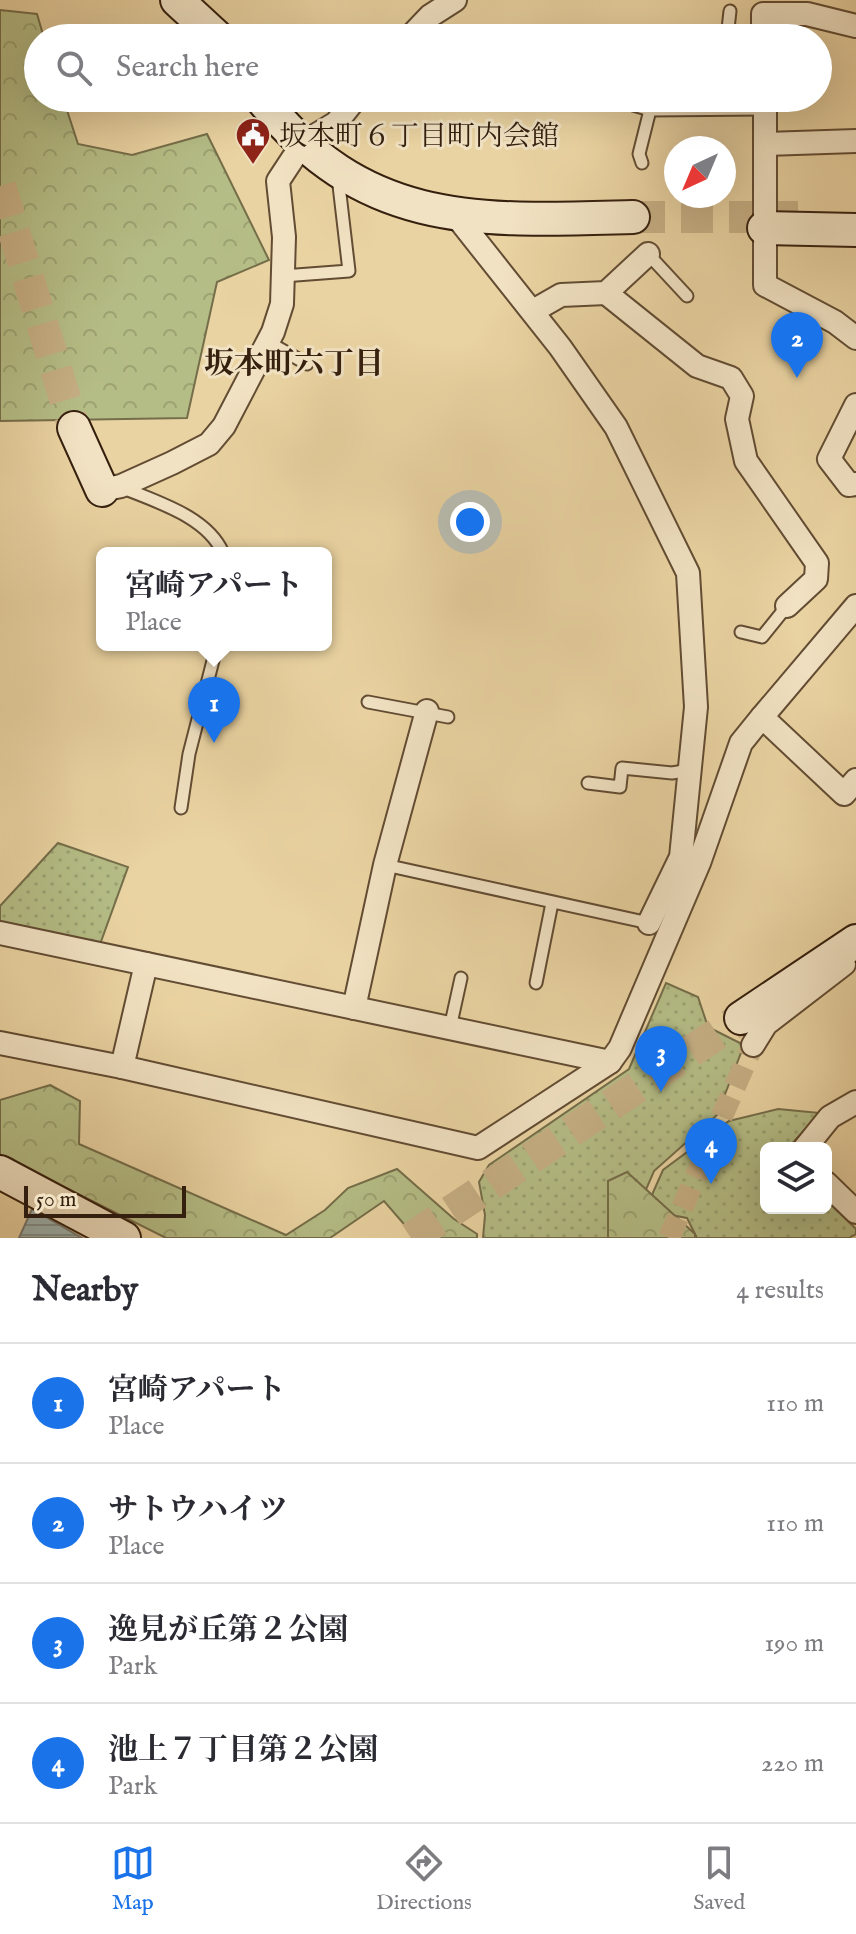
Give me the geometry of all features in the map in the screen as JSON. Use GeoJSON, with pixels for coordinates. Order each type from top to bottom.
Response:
{"type":"FeatureCollection","features":[{"type":"Feature","properties":{"kind":"street"},"geometry":{"type":"LineString","coordinates":[[177,0],[203,24]]}},
{"type":"Feature","properties":{"kind":"street"},"geometry":{"type":"LineString","coordinates":[[422,24],[455,0]]}},
{"type":"Feature","properties":{"kind":"street"},"geometry":{"type":"LineString","coordinates":[[763,24],[763,14],[807,7],[856,26]]}},
{"type":"Feature","properties":{"kind":"street"},"geometry":{"type":"LineString","coordinates":[[272,112],[303,143],[378,192],[457,217],[502,221],[633,217]]}},
{"type":"Feature","properties":{"kind":"street"},"geometry":{"type":"LineString","coordinates":[[74,428],[111,488],[209,444],[224,426],[268,342],[282,304],[284,237],[278,181],[303,143],[336,123],[345,112]]}},
{"type":"Feature","properties":{"kind":"street"},"geometry":{"type":"LineString","coordinates":[[765,112],[765,285],[835,322],[856,338]]}},
{"type":"Feature","properties":{"kind":"street"},"geometry":{"type":"LineString","coordinates":[[766,144],[856,141]]}},
{"type":"Feature","properties":{"kind":"street"},"geometry":{"type":"LineString","coordinates":[[457,217],[533,311],[616,427],[688,573],[696,707],[681,857],[649,923]]}},
{"type":"Feature","properties":{"kind":"street"},"geometry":{"type":"LineString","coordinates":[[764,228],[856,230]]}},
{"type":"Feature","properties":{"kind":"street"},"geometry":{"type":"LineString","coordinates":[[533,311],[561,295],[606,293],[648,254]]}},
{"type":"Feature","properties":{"kind":"street"},"geometry":{"type":"LineString","coordinates":[[606,293],[697,366],[731,378],[742,396],[737,419],[746,461],[817,563],[816,579],[787,606]]}},
{"type":"Feature","properties":{"kind":"street"},"geometry":{"type":"LineString","coordinates":[[856,405],[829,459],[849,485],[856,484]]}},
{"type":"Feature","properties":{"kind":"street"},"geometry":{"type":"LineString","coordinates":[[0,1043],[122,1067],[478,1148],[610,1062],[620,1048],[688,889],[741,743],[856,606]]}},
{"type":"Feature","properties":{"kind":"street"},"geometry":{"type":"LineString","coordinates":[[354,1008],[385,865],[437,714]]}},
{"type":"Feature","properties":{"kind":"street"},"geometry":{"type":"LineString","coordinates":[[762,717],[844,794],[856,780]]}},
{"type":"Feature","properties":{"kind":"street"},"geometry":{"type":"LineString","coordinates":[[0,933],[610,1062]]}},
{"type":"Feature","properties":{"kind":"street"},"geometry":{"type":"LineString","coordinates":[[747,1032],[853,942]]}},
{"type":"Feature","properties":{"kind":"street"},"geometry":{"type":"LineString","coordinates":[[122,1067],[146,964]]}},
{"type":"Feature","properties":{"kind":"street"},"geometry":{"type":"LineString","coordinates":[[810,1142],[830,1117],[856,1102]]}},
{"type":"Feature","properties":{"kind":"street"},"geometry":{"type":"LineString","coordinates":[[0,1172],[124,1238]]}},
{"type":"Feature","properties":{"kind":"street"},"geometry":{"type":"LineString","coordinates":[[832,1189],[856,1212]]}},
{"type":"Feature","properties":{"kind":"lane"},"geometry":{"type":"LineString","coordinates":[[729,24],[730,11]]}},
{"type":"Feature","properties":{"kind":"lane"},"geometry":{"type":"LineString","coordinates":[[642,163],[639,154],[650,112]]}},
{"type":"Feature","properties":{"kind":"lane"},"geometry":{"type":"LineString","coordinates":[[283,276],[349,271],[338,168]]}},
{"type":"Feature","properties":{"kind":"lane"},"geometry":{"type":"LineString","coordinates":[[648,254],[687,296]]}},
{"type":"Feature","properties":{"kind":"lane"},"geometry":{"type":"LineString","coordinates":[[268,342],[307,364]]}},
{"type":"Feature","properties":{"kind":"lane"},"geometry":{"type":"LineString","coordinates":[[111,488],[182,513],[217,538],[221,547]]}},
{"type":"Feature","properties":{"kind":"lane"},"geometry":{"type":"LineString","coordinates":[[741,632],[762,637],[787,606]]}},
{"type":"Feature","properties":{"kind":"lane"},"geometry":{"type":"LineString","coordinates":[[181,808],[189,754],[215,651]]}},
{"type":"Feature","properties":{"kind":"lane"},"geometry":{"type":"LineString","coordinates":[[368,702],[437,714]]}},
{"type":"Feature","properties":{"kind":"lane"},"geometry":{"type":"LineString","coordinates":[[588,783],[620,787],[622,768],[672,773],[690,770]]}},
{"type":"Feature","properties":{"kind":"lane"},"geometry":{"type":"LineString","coordinates":[[385,865],[649,923]]}},
{"type":"Feature","properties":{"kind":"lane"},"geometry":{"type":"LineString","coordinates":[[536,983],[552,903]]}},
{"type":"Feature","properties":{"kind":"lane"},"geometry":{"type":"LineString","coordinates":[[450,1028],[461,978]]}},
{"type":"Feature","properties":{"kind":"green space"},"geometry":{"type":"Polygon","coordinates":[[[0,10],[37,14],[40,24],[24,24],[24,112],[68,112],[78,144],[132,155],[207,134],[269,260],[217,282],[187,418],[0,421],[0,10]]]}},
{"type":"Feature","properties":{"kind":"green space"},"geometry":{"type":"Polygon","coordinates":[[[58,843],[128,867],[99,947],[0,925],[0,906],[58,843]]]}},
{"type":"Feature","properties":{"kind":"green space"},"geometry":{"type":"Polygon","coordinates":[[[666,983],[698,997],[708,1027],[744,1045],[717,1115],[654,1171],[625,1238],[483,1238],[485,1215],[479,1182],[489,1165],[629,1069],[666,983]]]}},
{"type":"Feature","properties":{"kind":"green space"},"geometry":{"type":"Polygon","coordinates":[[[50,1085],[80,1101],[79,1144],[286,1235],[325,1210],[348,1188],[397,1169],[454,1219],[477,1234],[477,1238],[416,1238],[384,1201],[330,1238],[166,1238],[0,1155],[0,1100],[50,1085]]]}},
{"type":"Feature","properties":{"kind":"green space"},"geometry":{"type":"Polygon","coordinates":[[[778,1109],[820,1113],[793,1142],[760,1142],[760,1214],[832,1214],[832,1206],[856,1229],[856,1234],[849,1238],[697,1238],[687,1218],[660,1213],[651,1197],[663,1170],[729,1121],[778,1109]]]}},
{"type":"Feature","properties":{"kind":"green space"},"geometry":{"type":"Polygon","coordinates":[[[627,1172],[695,1234],[695,1238],[608,1238],[608,1181],[627,1172]]]}},
{"type":"Feature","properties":{"kind":"water"},"geometry":{"type":"Polygon","coordinates":[[[32,1209],[82,1238],[19,1238],[32,1209]]]}},
{"type":"Feature","properties":{"kind":"tunnel"},"geometry":{"type":"LineString","coordinates":[[0,186],[74,428]]}},
{"type":"Feature","properties":{"kind":"tunnel"},"geometry":{"type":"LineString","coordinates":[[633,217],[798,217]]}},
{"type":"Feature","properties":{"kind":"tunnel"},"geometry":{"type":"LineString","coordinates":[[411,1238],[741,1018]]}},
{"type":"Feature","properties":{"kind":"tunnel"},"geometry":{"type":"LineString","coordinates":[[669,1238],[753,1045]]}},
{"type":"Feature","properties":{"kind":"place","name":"坂本町６丁目町内会館"},"geometry":{"type":"Point","coordinates":[253,166]}},
{"type":"Feature","properties":{"kind":"place","name":"サトウハイツ"},"geometry":{"type":"Point","coordinates":[797,378]}},
{"type":"Feature","properties":{"kind":"place","name":"宮崎アパート"},"geometry":{"type":"Point","coordinates":[214,743]}},
{"type":"Feature","properties":{"kind":"place","name":"逸見が丘第２公園"},"geometry":{"type":"Point","coordinates":[661,1092]}},
{"type":"Feature","properties":{"kind":"place","name":"池上７丁目第２公園"},"geometry":{"type":"Point","coordinates":[711,1184]}},
{"type":"Feature","properties":{"kind":"district","name":"坂本町六丁目"},"geometry":{"type":"Point","coordinates":[294,363]}}]}
